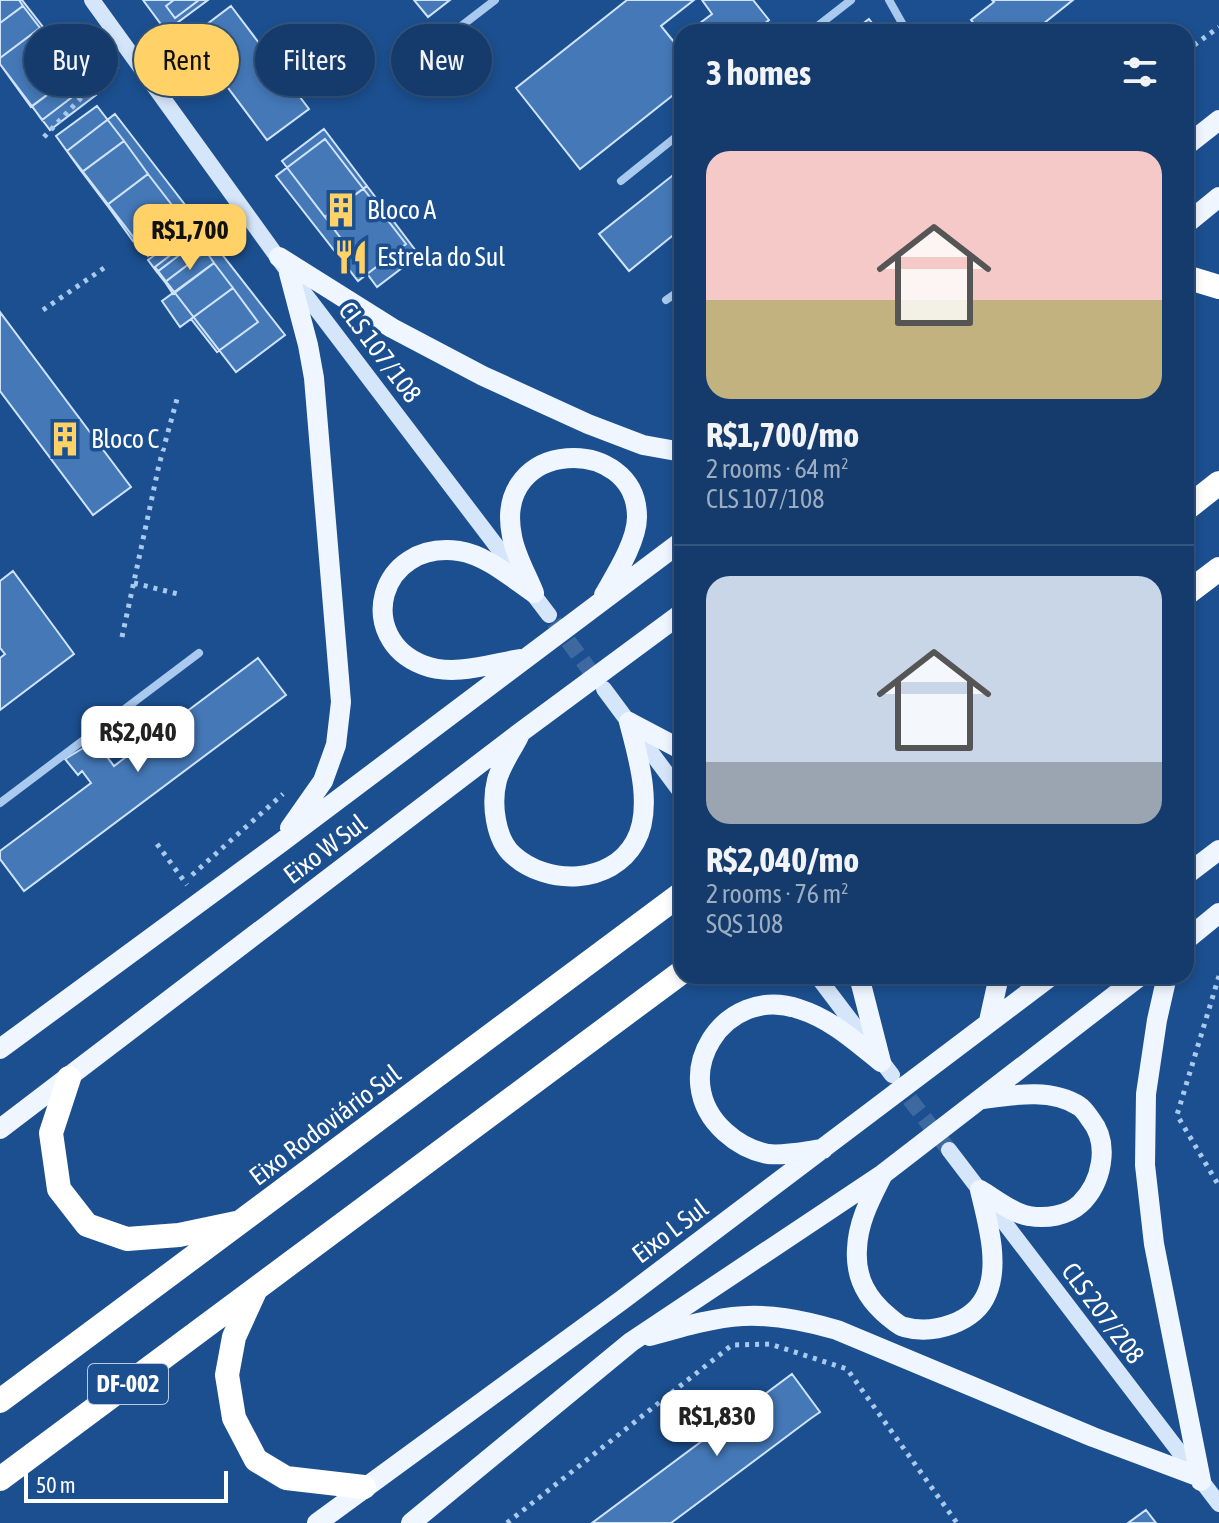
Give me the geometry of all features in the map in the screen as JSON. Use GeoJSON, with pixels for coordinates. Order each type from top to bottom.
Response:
{"type":"FeatureCollection","features":[{"type":"Feature","properties":{"kind":"highway"},"geometry":{"type":"LineString","coordinates":[[1194,279],[1219,287]]}},
{"type":"Feature","properties":{"kind":"highway"},"geometry":{"type":"LineString","coordinates":[[1194,503],[1219,483]]}},
{"type":"Feature","properties":{"kind":"highway"},"geometry":{"type":"LineString","coordinates":[[1194,588],[1219,569]]}},
{"type":"Feature","properties":{"kind":"highway","name":"Eixo Rodoviário Sul"},"geometry":{"type":"LineString","coordinates":[[0,1401],[674,899]]}},
{"type":"Feature","properties":{"kind":"highway","name":"DF-002"},"geometry":{"type":"LineString","coordinates":[[0,1479],[674,978]]}},
{"type":"Feature","properties":{"kind":"highway"},"geometry":{"type":"LineString","coordinates":[[69,1078],[51,1133],[59,1189],[87,1225],[127,1239],[179,1235],[243,1222]]}},
{"type":"Feature","properties":{"kind":"highway"},"geometry":{"type":"LineString","coordinates":[[255,1290],[234,1337],[227,1375],[234,1418],[256,1460],[286,1478],[364,1487]]}},
{"type":"Feature","properties":{"kind":"main road"},"geometry":{"type":"LineString","coordinates":[[1194,140],[1219,120]]}},
{"type":"Feature","properties":{"kind":"main road"},"geometry":{"type":"LineString","coordinates":[[1194,217],[1219,197]]}},
{"type":"Feature","properties":{"kind":"main road"},"geometry":{"type":"LineString","coordinates":[[284,265],[392,328],[483,376],[588,424],[643,445],[674,451]]}},
{"type":"Feature","properties":{"kind":"main road"},"geometry":{"type":"LineString","coordinates":[[279,844],[323,781],[336,745],[341,702],[314,378],[308,345],[284,265]]}},
{"type":"Feature","properties":{"kind":"main road"},"geometry":{"type":"LineString","coordinates":[[534,593],[512,537],[510,511],[516,488],[531,470],[557,459],[587,458],[611,467],[630,489],[637,517],[628,551],[601,600]]}},
{"type":"Feature","properties":{"kind":"main road","name":"Eixo W Sul"},"geometry":{"type":"LineString","coordinates":[[0,1049],[674,547]]}},
{"type":"Feature","properties":{"kind":"main road"},"geometry":{"type":"LineString","coordinates":[[526,658],[456,670],[423,665],[398,648],[385,625],[382,601],[390,579],[411,557],[436,550],[473,556],[495,566],[534,593]]}},
{"type":"Feature","properties":{"kind":"main road","name":"Eixo W Sul"},"geometry":{"type":"LineString","coordinates":[[0,1129],[521,732],[674,621]]}},
{"type":"Feature","properties":{"kind":"main road"},"geometry":{"type":"LineString","coordinates":[[521,732],[497,780],[495,802],[498,832],[512,855],[547,875],[588,876],[617,865],[636,841],[644,805],[641,764],[629,722]]}},
{"type":"Feature","properties":{"kind":"main road"},"geometry":{"type":"LineString","coordinates":[[629,722],[674,746]]}},
{"type":"Feature","properties":{"kind":"main road"},"geometry":{"type":"LineString","coordinates":[[1194,869],[1219,850]]}},
{"type":"Feature","properties":{"kind":"main road"},"geometry":{"type":"LineString","coordinates":[[1194,933],[1219,913]]}},
{"type":"Feature","properties":{"kind":"main road"},"geometry":{"type":"LineString","coordinates":[[861,984],[886,1069]]}},
{"type":"Feature","properties":{"kind":"main road"},"geometry":{"type":"LineString","coordinates":[[989,1021],[997,984]]}},
{"type":"Feature","properties":{"kind":"main road","name":"Eixo L Sul"},"geometry":{"type":"LineString","coordinates":[[317,1523],[823,1149],[1040,984]]}},
{"type":"Feature","properties":{"kind":"main road"},"geometry":{"type":"LineString","coordinates":[[411,1523],[631,1342],[883,1174],[1130,984]]}},
{"type":"Feature","properties":{"kind":"main road"},"geometry":{"type":"LineString","coordinates":[[1165,984],[1146,1094],[1145,1165],[1154,1244],[1199,1478]]}},
{"type":"Feature","properties":{"kind":"main road"},"geometry":{"type":"LineString","coordinates":[[823,1149],[769,1154],[736,1142],[714,1122],[701,1097],[699,1073],[706,1045],[722,1025],[744,1010],[769,1005],[797,1007],[834,1024],[886,1069]]}},
{"type":"Feature","properties":{"kind":"main road"},"geometry":{"type":"LineString","coordinates":[[980,1190],[1025,1216],[1055,1217],[1079,1205],[1094,1186],[1102,1159],[1100,1131],[1080,1107],[1054,1097],[1028,1094],[983,1099]]}},
{"type":"Feature","properties":{"kind":"main road"},"geometry":{"type":"LineString","coordinates":[[883,1174],[862,1218],[857,1249],[859,1276],[872,1303],[902,1327],[939,1328],[965,1320],[987,1294],[993,1257],[980,1190]]}},
{"type":"Feature","properties":{"kind":"main road"},"geometry":{"type":"LineString","coordinates":[[631,1342],[715,1318],[759,1314],[795,1318],[837,1330],[1199,1478]]}},
{"type":"Feature","properties":{"kind":"street","name":"CLS 107/108"},"geometry":{"type":"LineString","coordinates":[[92,0],[284,265],[549,615]]}},
{"type":"Feature","properties":{"kind":"street"},"geometry":{"type":"LineString","coordinates":[[464,24],[495,0]]}},
{"type":"Feature","properties":{"kind":"street"},"geometry":{"type":"LineString","coordinates":[[820,24],[851,0]]}},
{"type":"Feature","properties":{"kind":"street"},"geometry":{"type":"LineString","coordinates":[[889,0],[902,24]]}},
{"type":"Feature","properties":{"kind":"street"},"geometry":{"type":"LineString","coordinates":[[621,181],[674,138]]}},
{"type":"Feature","properties":{"kind":"street"},"geometry":{"type":"LineString","coordinates":[[666,300],[674,294]]}},
{"type":"Feature","properties":{"kind":"street"},"geometry":{"type":"LineString","coordinates":[[0,803],[199,653]]}},
{"type":"Feature","properties":{"kind":"street"},"geometry":{"type":"LineString","coordinates":[[604,689],[674,783]]}},
{"type":"Feature","properties":{"kind":"street"},"geometry":{"type":"LineString","coordinates":[[823,984],[886,1069]]}},
{"type":"Feature","properties":{"kind":"street","name":"CLS 207/208"},"geometry":{"type":"LineString","coordinates":[[949,1150],[1219,1504]]}},
{"type":"Feature","properties":{"kind":"path"},"geometry":{"type":"LineString","coordinates":[[1194,45],[1219,27]]}},
{"type":"Feature","properties":{"kind":"path"},"geometry":{"type":"LineString","coordinates":[[44,137],[96,82],[132,57]]}},
{"type":"Feature","properties":{"kind":"path"},"geometry":{"type":"LineString","coordinates":[[43,310],[104,268]]}},
{"type":"Feature","properties":{"kind":"path"},"geometry":{"type":"LineString","coordinates":[[122,637],[159,465],[177,399]]}},
{"type":"Feature","properties":{"kind":"path"},"geometry":{"type":"LineString","coordinates":[[134,583],[178,594]]}},
{"type":"Feature","properties":{"kind":"path"},"geometry":{"type":"LineString","coordinates":[[185,883],[284,793]]}},
{"type":"Feature","properties":{"kind":"path"},"geometry":{"type":"LineString","coordinates":[[157,844],[199,903]]}},
{"type":"Feature","properties":{"kind":"path"},"geometry":{"type":"LineString","coordinates":[[1219,976],[1177,1115],[1219,1186]]}},
{"type":"Feature","properties":{"kind":"path"},"geometry":{"type":"LineString","coordinates":[[507,1523],[732,1345],[770,1344],[847,1369],[957,1523]]}},
{"type":"Feature","properties":{"kind":"building"},"geometry":{"type":"Polygon","coordinates":[[[0,0],[22,0],[41,24],[24,24],[24,96],[0,64],[0,0]]]}},
{"type":"Feature","properties":{"kind":"building"},"geometry":{"type":"Polygon","coordinates":[[[0,0],[19,0],[23,6],[0,23],[0,0]]]}},
{"type":"Feature","properties":{"kind":"building"},"geometry":{"type":"Polygon","coordinates":[[[143,0],[208,0],[175,24],[161,24],[143,0]]]}},
{"type":"Feature","properties":{"kind":"building"},"geometry":{"type":"Polygon","coordinates":[[[174,0],[199,0],[175,18],[166,6],[174,0]]]}},
{"type":"Feature","properties":{"kind":"building"},"geometry":{"type":"Polygon","coordinates":[[[414,0],[450,0],[428,17],[414,0]]]}},
{"type":"Feature","properties":{"kind":"building"},"geometry":{"type":"Polygon","coordinates":[[[627,0],[694,0],[661,26],[674,42],[674,94],[580,169],[516,88],[627,0]]]}},
{"type":"Feature","properties":{"kind":"building"},"geometry":{"type":"Polygon","coordinates":[[[702,0],[753,0],[769,20],[764,24],[699,24],[712,14],[702,0]]]}},
{"type":"Feature","properties":{"kind":"building"},"geometry":{"type":"Polygon","coordinates":[[[992,0],[1073,0],[1043,24],[974,24],[971,20],[994,2],[992,0]]]}},
{"type":"Feature","properties":{"kind":"building"},"geometry":{"type":"Polygon","coordinates":[[[23,6],[37,24],[24,24],[24,40],[0,58],[0,23],[23,6]]]}},
{"type":"Feature","properties":{"kind":"building"},"geometry":{"type":"Polygon","coordinates":[[[231,6],[255,38],[255,96],[299,96],[309,109],[267,140],[234,96],[239,96],[239,24],[207,24],[231,6]]]}},
{"type":"Feature","properties":{"kind":"building"},"geometry":{"type":"Polygon","coordinates":[[[24,40],[24,96],[46,96],[31,107],[0,64],[0,58],[24,40]]]}},
{"type":"Feature","properties":{"kind":"building"},"geometry":{"type":"Polygon","coordinates":[[[24,96],[95,96],[50,130],[24,96]]]}},
{"type":"Feature","properties":{"kind":"building"},"geometry":{"type":"Polygon","coordinates":[[[46,96],[74,96],[42,120],[32,106],[46,96]]]}},
{"type":"Feature","properties":{"kind":"building"},"geometry":{"type":"Polygon","coordinates":[[[97,106],[124,141],[82,172],[56,136],[97,106]]]}},
{"type":"Feature","properties":{"kind":"building"},"geometry":{"type":"Polygon","coordinates":[[[115,114],[196,219],[148,256],[67,151],[115,114]]]}},
{"type":"Feature","properties":{"kind":"building"},"geometry":{"type":"Polygon","coordinates":[[[324,129],[367,186],[325,217],[282,161],[324,129]]]}},
{"type":"Feature","properties":{"kind":"building","name":"Bloco A"},"geometry":{"type":"Polygon","coordinates":[[[325,139],[406,244],[358,281],[276,176],[325,139]]]}},
{"type":"Feature","properties":{"kind":"building"},"geometry":{"type":"Polygon","coordinates":[[[124,141],[148,174],[107,205],[82,172],[124,141]]]}},
{"type":"Feature","properties":{"kind":"building"},"geometry":{"type":"Polygon","coordinates":[[[148,174],[175,209],[133,241],[107,205],[148,174]]]}},
{"type":"Feature","properties":{"kind":"building"},"geometry":{"type":"Polygon","coordinates":[[[674,174],[674,234],[629,271],[599,234],[674,174]]]}},
{"type":"Feature","properties":{"kind":"building"},"geometry":{"type":"Polygon","coordinates":[[[367,186],[419,255],[377,287],[325,217],[367,186]]]}},
{"type":"Feature","properties":{"kind":"building"},"geometry":{"type":"Polygon","coordinates":[[[189,230],[198,241],[157,272],[148,260],[189,230]]]}},
{"type":"Feature","properties":{"kind":"building"},"geometry":{"type":"Polygon","coordinates":[[[203,230],[285,335],[236,372],[155,267],[203,230]]]}},
{"type":"Feature","properties":{"kind":"building"},"geometry":{"type":"Polygon","coordinates":[[[198,241],[206,251],[165,282],[157,272],[198,241]]]}},
{"type":"Feature","properties":{"kind":"building"},"geometry":{"type":"Polygon","coordinates":[[[206,251],[214,263],[173,294],[165,282],[206,251]]]}},
{"type":"Feature","properties":{"kind":"building"},"geometry":{"type":"Polygon","coordinates":[[[214,263],[233,288],[180,327],[162,301],[214,263]]]}},
{"type":"Feature","properties":{"kind":"building"},"geometry":{"type":"Polygon","coordinates":[[[233,288],[258,322],[217,352],[191,319],[233,288]]]}},
{"type":"Feature","properties":{"kind":"building","name":"Bloco C"},"geometry":{"type":"Polygon","coordinates":[[[0,312],[131,487],[93,515],[0,391],[0,312]]]}},
{"type":"Feature","properties":{"kind":"building"},"geometry":{"type":"Polygon","coordinates":[[[13,571],[74,654],[0,710],[0,658],[5,654],[0,648],[0,581],[13,571]]]}},
{"type":"Feature","properties":{"kind":"building"},"geometry":{"type":"Polygon","coordinates":[[[258,658],[286,695],[24,891],[0,859],[0,851],[91,783],[82,771],[78,775],[65,759],[95,741],[114,766],[258,658]]]}},
{"type":"Feature","properties":{"kind":"building"},"geometry":{"type":"Polygon","coordinates":[[[792,1374],[820,1412],[671,1523],[592,1523],[792,1374]]]}},
{"type":"Feature","properties":{"kind":"building"},"geometry":{"type":"Polygon","coordinates":[[[1146,1510],[1156,1523],[1128,1523],[1146,1510]]]}},
{"type":"Feature","properties":{"kind":"tunnel"},"geometry":{"type":"LineString","coordinates":[[554,622],[600,684]]}},
{"type":"Feature","properties":{"kind":"tunnel"},"geometry":{"type":"LineString","coordinates":[[895,1080],[949,1150]]}},
{"type":"Feature","properties":{"kind":"place","name":"Bloco A"},"geometry":{"type":"Point","coordinates":[341,210]}},
{"type":"Feature","properties":{"kind":"place","name":"Estrela do Sul"},"geometry":{"type":"Point","coordinates":[351,257]}},
{"type":"Feature","properties":{"kind":"place","name":"Bloco C"},"geometry":{"type":"Point","coordinates":[65,439]}}]}
